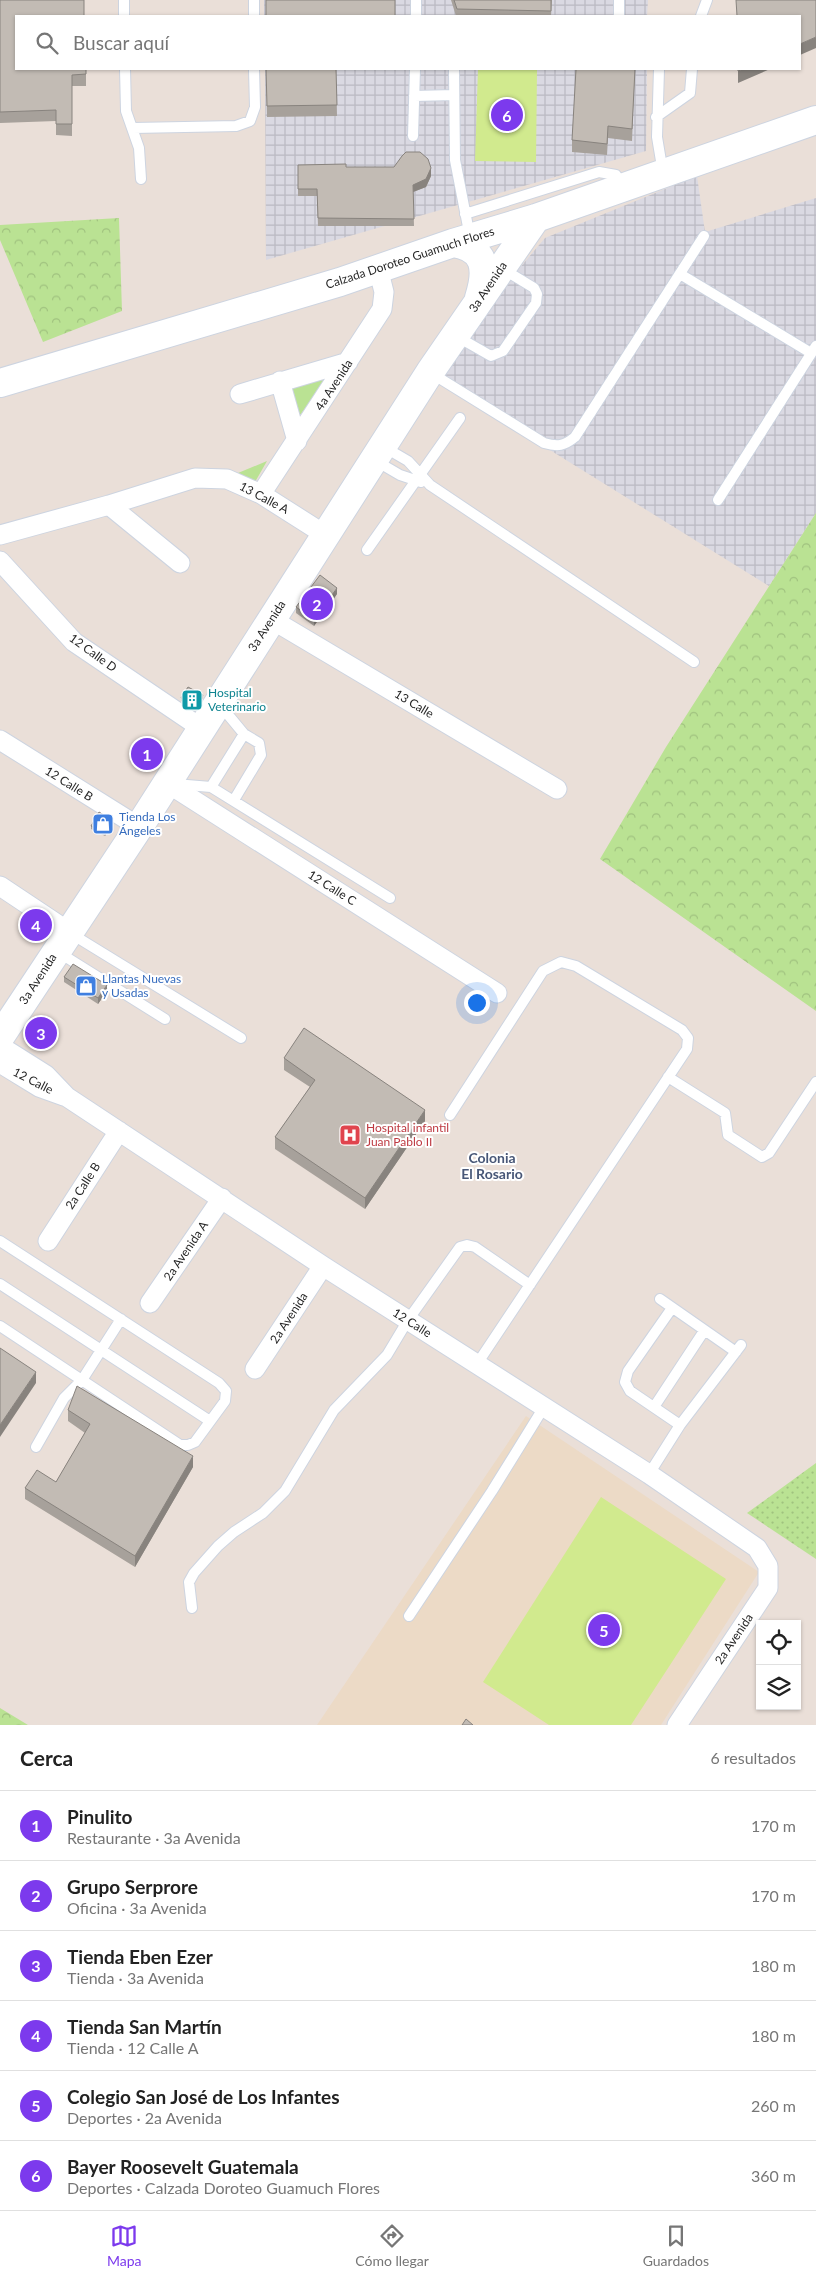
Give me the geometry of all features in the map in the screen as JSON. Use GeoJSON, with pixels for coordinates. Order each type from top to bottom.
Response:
{"type":"FeatureCollection","features":[{"type":"Feature","properties":{"kind":"main road","name":"Calzada Doroteo Guamuch Flores"},"geometry":{"type":"LineString","coordinates":[[0,383],[340,282],[463,232],[536,218],[816,120]]}},
{"type":"Feature","properties":{"kind":"main road","name":"3a Avenida"},"geometry":{"type":"LineString","coordinates":[[0,1037],[139,827],[271,619],[327,536],[430,372],[536,218]]}},
{"type":"Feature","properties":{"kind":"main road"},"geometry":{"type":"LineString","coordinates":[[463,232],[481,258],[484,278],[478,302]]}},
{"type":"Feature","properties":{"kind":"street","name":"4a Avenida"},"geometry":{"type":"LineString","coordinates":[[261,494],[382,309],[384,292],[378,268]]}},
{"type":"Feature","properties":{"kind":"street"},"geometry":{"type":"LineString","coordinates":[[240,394],[348,362]]}},
{"type":"Feature","properties":{"kind":"street"},"geometry":{"type":"LineString","coordinates":[[280,382],[297,441]]}},
{"type":"Feature","properties":{"kind":"street","name":"13 Calle A"},"geometry":{"type":"LineString","coordinates":[[109,505],[195,478],[227,479],[261,494],[327,536]]}},
{"type":"Feature","properties":{"kind":"street"},"geometry":{"type":"LineString","coordinates":[[0,535],[109,505],[180,563]]}},
{"type":"Feature","properties":{"kind":"street","name":"12 Calle D"},"geometry":{"type":"LineString","coordinates":[[0,561],[74,642],[201,728]]}},
{"type":"Feature","properties":{"kind":"street","name":"13 Calle"},"geometry":{"type":"LineString","coordinates":[[271,619],[557,789]]}},
{"type":"Feature","properties":{"kind":"street","name":"12 Calle B"},"geometry":{"type":"LineString","coordinates":[[0,740],[139,827]]}},
{"type":"Feature","properties":{"kind":"street","name":"12 Calle C"},"geometry":{"type":"LineString","coordinates":[[166,783],[497,993]]}},
{"type":"Feature","properties":{"kind":"street"},"geometry":{"type":"LineString","coordinates":[[0,886],[62,942]]}},
{"type":"Feature","properties":{"kind":"street","name":"12 Calle"},"geometry":{"type":"LineString","coordinates":[[0,1046],[46,1075],[67,1097],[323,1266],[649,1474],[758,1548]]}},
{"type":"Feature","properties":{"kind":"street","name":"12 Calle"},"geometry":{"type":"LineString","coordinates":[[0,1063],[39,1087],[67,1097]]}},
{"type":"Feature","properties":{"kind":"street","name":"2a Calle B"},"geometry":{"type":"LineString","coordinates":[[48,1240],[119,1131]]}},
{"type":"Feature","properties":{"kind":"street","name":"2a Avenida A"},"geometry":{"type":"LineString","coordinates":[[150,1304],[222,1198]]}},
{"type":"Feature","properties":{"kind":"street","name":"2a Avenida"},"geometry":{"type":"LineString","coordinates":[[255,1369],[323,1266]]}},
{"type":"Feature","properties":{"kind":"street","name":"2a Avenida"},"geometry":{"type":"LineString","coordinates":[[677,1725],[768,1588],[768,1566],[758,1548]]}},
{"type":"Feature","properties":{"kind":"lane"},"geometry":{"type":"LineString","coordinates":[[124,0],[124,15]]}},
{"type":"Feature","properties":{"kind":"lane"},"geometry":{"type":"LineString","coordinates":[[254,0],[254,15]]}},
{"type":"Feature","properties":{"kind":"lane"},"geometry":{"type":"LineString","coordinates":[[416,0],[416,15]]}},
{"type":"Feature","properties":{"kind":"lane"},"geometry":{"type":"LineString","coordinates":[[618,15],[619,0]]}},
{"type":"Feature","properties":{"kind":"lane"},"geometry":{"type":"LineString","coordinates":[[701,15],[708,0]]}},
{"type":"Feature","properties":{"kind":"lane"},"geometry":{"type":"LineString","coordinates":[[125,70],[126,111],[139,148],[141,178]]}},
{"type":"Feature","properties":{"kind":"lane"},"geometry":{"type":"LineString","coordinates":[[132,128],[236,126],[250,121],[255,107],[254,70]]}},
{"type":"Feature","properties":{"kind":"lane"},"geometry":{"type":"LineString","coordinates":[[413,136],[415,70]]}},
{"type":"Feature","properties":{"kind":"lane"},"geometry":{"type":"LineString","coordinates":[[454,70],[454,160],[463,232],[599,172],[616,175],[624,187]]}},
{"type":"Feature","properties":{"kind":"lane"},"geometry":{"type":"LineString","coordinates":[[659,70],[656,117],[657,137],[664,174]]}},
{"type":"Feature","properties":{"kind":"lane"},"geometry":{"type":"LineString","coordinates":[[656,117],[690,93],[692,70]]}},
{"type":"Feature","properties":{"kind":"lane"},"geometry":{"type":"LineString","coordinates":[[414,96],[454,95]]}},
{"type":"Feature","properties":{"kind":"lane"},"geometry":{"type":"LineString","coordinates":[[430,372],[544,443],[556,447],[567,444],[575,436],[704,236]]}},
{"type":"Feature","properties":{"kind":"lane"},"geometry":{"type":"LineString","coordinates":[[455,335],[491,356],[503,351],[518,330],[536,303],[537,294],[534,288],[502,268]]}},
{"type":"Feature","properties":{"kind":"lane"},"geometry":{"type":"LineString","coordinates":[[680,274],[814,350],[718,500]]}},
{"type":"Feature","properties":{"kind":"lane"},"geometry":{"type":"LineString","coordinates":[[367,550],[460,418]]}},
{"type":"Feature","properties":{"kind":"lane"},"geometry":{"type":"LineString","coordinates":[[379,453],[400,475],[418,477]]}},
{"type":"Feature","properties":{"kind":"lane"},"geometry":{"type":"LineString","coordinates":[[379,453],[408,461],[418,477],[694,662]]}},
{"type":"Feature","properties":{"kind":"lane"},"geometry":{"type":"LineString","coordinates":[[218,702],[244,734],[259,744],[262,755],[234,800]]}},
{"type":"Feature","properties":{"kind":"lane"},"geometry":{"type":"LineString","coordinates":[[211,787],[244,734]]}},
{"type":"Feature","properties":{"kind":"lane"},"geometry":{"type":"LineString","coordinates":[[166,783],[211,787],[390,898]]}},
{"type":"Feature","properties":{"kind":"lane"},"geometry":{"type":"LineString","coordinates":[[62,942],[164,1020]]}},
{"type":"Feature","properties":{"kind":"lane"},"geometry":{"type":"LineString","coordinates":[[62,942],[241,1038]]}},
{"type":"Feature","properties":{"kind":"lane"},"geometry":{"type":"LineString","coordinates":[[450,1115],[543,971],[561,962],[576,966],[682,1030],[688,1038],[687,1049],[477,1364]]}},
{"type":"Feature","properties":{"kind":"lane"},"geometry":{"type":"LineString","coordinates":[[668,1077],[726,1113],[728,1135],[762,1157],[768,1153],[816,1082]]}},
{"type":"Feature","properties":{"kind":"lane"},"geometry":{"type":"LineString","coordinates":[[0,1240],[219,1383],[226,1391],[225,1401],[194,1442],[188,1445],[180,1445],[0,1326]]}},
{"type":"Feature","properties":{"kind":"lane"},"geometry":{"type":"LineString","coordinates":[[192,1608],[189,1582],[194,1574],[218,1546],[234,1532],[263,1513],[285,1491],[334,1410],[386,1355],[408,1320],[460,1248],[467,1245],[475,1247],[530,1285]]}},
{"type":"Feature","properties":{"kind":"lane"},"geometry":{"type":"LineString","coordinates":[[0,1284],[210,1421]]}},
{"type":"Feature","properties":{"kind":"lane"},"geometry":{"type":"LineString","coordinates":[[649,1474],[680,1425],[739,1348],[704,1331],[660,1299]]}},
{"type":"Feature","properties":{"kind":"lane"},"geometry":{"type":"LineString","coordinates":[[672,1308],[628,1371],[625,1382],[630,1391],[680,1425]]}},
{"type":"Feature","properties":{"kind":"lane"},"geometry":{"type":"LineString","coordinates":[[36,1448],[64,1398],[82,1380],[121,1319]]}},
{"type":"Feature","properties":{"kind":"lane"},"geometry":{"type":"LineString","coordinates":[[654,1407],[704,1331]]}},
{"type":"Feature","properties":{"kind":"lane"},"geometry":{"type":"LineString","coordinates":[[409,1616],[492,1491],[544,1407]]}},
{"type":"Feature","properties":{"kind":"shaded area"},"geometry":{"type":"Polygon","coordinates":[[[264,0],[648,0],[647,15],[264,15],[264,0]]]}},
{"type":"Feature","properties":{"kind":"shaded area"},"geometry":{"type":"Polygon","coordinates":[[[265,70],[647,70],[646,151],[266,260],[265,70]]]}},
{"type":"Feature","properties":{"kind":"shaded area"},"geometry":{"type":"Polygon","coordinates":[[[697,176],[705,232],[816,198],[816,513],[769,586],[429,375],[545,238],[697,176]]]}},
{"type":"Feature","properties":{"kind":"shaded area"},"geometry":{"type":"Polygon","coordinates":[[[526,1416],[759,1572],[661,1725],[317,1725],[526,1416]]]}},
{"type":"Feature","properties":{"kind":"green space"},"geometry":{"type":"Polygon","coordinates":[[[478,70],[537,70],[536,162],[475,161],[478,70]]]}},
{"type":"Feature","properties":{"kind":"green space"},"geometry":{"type":"Polygon","coordinates":[[[119,218],[122,311],[43,342],[0,240],[0,225],[119,218]]]}},
{"type":"Feature","properties":{"kind":"green space"},"geometry":{"type":"Polygon","coordinates":[[[329,377],[297,419],[289,388],[329,377]]]}},
{"type":"Feature","properties":{"kind":"green space"},"geometry":{"type":"Polygon","coordinates":[[[267,461],[255,482],[238,473],[267,461]]]}},
{"type":"Feature","properties":{"kind":"green space"},"geometry":{"type":"Polygon","coordinates":[[[816,513],[816,1011],[600,859],[666,747],[816,513]]]}},
{"type":"Feature","properties":{"kind":"green space"},"geometry":{"type":"Polygon","coordinates":[[[816,1463],[816,1559],[747,1513],[816,1463]]]}},
{"type":"Feature","properties":{"kind":"green space"},"geometry":{"type":"Polygon","coordinates":[[[601,1497],[726,1579],[631,1725],[549,1725],[483,1682],[601,1497]]]}},
{"type":"Feature","properties":{"kind":"green space"},"geometry":{"type":"Polygon","coordinates":[[[0,1708],[28,1725],[0,1725],[0,1708]]]}},
{"type":"Feature","properties":{"kind":"building"},"geometry":{"type":"Polygon","coordinates":[[[0,0],[84,0],[84,15],[15,15],[15,70],[86,70],[86,74],[72,75],[72,124],[56,124],[56,110],[0,112],[0,0]]]}},
{"type":"Feature","properties":{"kind":"building"},"geometry":{"type":"Polygon","coordinates":[[[266,0],[395,0],[395,15],[266,15],[266,0]]]}},
{"type":"Feature","properties":{"kind":"building"},"geometry":{"type":"Polygon","coordinates":[[[454,0],[551,0],[551,11],[457,9],[454,0]]]}},
{"type":"Feature","properties":{"kind":"building"},"geometry":{"type":"Polygon","coordinates":[[[736,0],[816,0],[816,37],[801,44],[801,15],[737,15],[736,0]]]}},
{"type":"Feature","properties":{"kind":"building"},"geometry":{"type":"Polygon","coordinates":[[[266,70],[336,70],[337,105],[267,106],[266,70]]]}},
{"type":"Feature","properties":{"kind":"building"},"geometry":{"type":"Polygon","coordinates":[[[576,70],[635,70],[632,129],[608,126],[607,144],[572,140],[576,70]]]}},
{"type":"Feature","properties":{"kind":"building"},"geometry":{"type":"Polygon","coordinates":[[[406,152],[420,152],[428,159],[431,168],[426,179],[413,185],[414,219],[318,218],[317,189],[298,189],[298,165],[346,164],[346,167],[394,167],[406,152]]]}},
{"type":"Feature","properties":{"kind":"building"},"geometry":{"type":"Polygon","coordinates":[[[320,575],[337,588],[314,620],[296,607],[320,575]]]}},
{"type":"Feature","properties":{"kind":"building","name":"Hospital Veterinario"},"geometry":{"type":"Polygon","coordinates":[[[188,687],[203,695],[195,707],[181,698],[188,687]]]}},
{"type":"Feature","properties":{"kind":"building","name":"Tienda Los Ángeles"},"geometry":{"type":"Polygon","coordinates":[[[99,812],[112,820],[105,834],[91,826],[99,812]]]}},
{"type":"Feature","properties":{"kind":"building"},"geometry":{"type":"Polygon","coordinates":[[[29,913],[44,923],[38,931],[23,922],[29,913]]]}},
{"type":"Feature","properties":{"kind":"building","name":"Llantas Nuevas y Usadas"},"geometry":{"type":"Polygon","coordinates":[[[73,964],[107,985],[98,998],[64,977],[73,964]]]}},
{"type":"Feature","properties":{"kind":"building","name":"Hospital infantil Juan Pablo II"},"geometry":{"type":"Polygon","coordinates":[[[304,1028],[425,1110],[365,1198],[275,1137],[315,1080],[284,1058],[304,1028]]]}},
{"type":"Feature","properties":{"kind":"building"},"geometry":{"type":"Polygon","coordinates":[[[0,1348],[36,1372],[0,1425],[0,1348]]]}},
{"type":"Feature","properties":{"kind":"building"},"geometry":{"type":"Polygon","coordinates":[[[77,1386],[193,1456],[135,1556],[25,1488],[37,1470],[56,1482],[90,1424],[68,1410],[77,1386]]]}},
{"type":"Feature","properties":{"kind":"building"},"geometry":{"type":"Polygon","coordinates":[[[466,1719],[473,1725],[462,1725],[466,1719]]]}},
{"type":"Feature","properties":{"kind":"place","name":"Bayer Roosevelt Guatemala"},"geometry":{"type":"Point","coordinates":[507,115]}},
{"type":"Feature","properties":{"kind":"place","name":"Grupo Serprore"},"geometry":{"type":"Point","coordinates":[317,604]}},
{"type":"Feature","properties":{"kind":"place","name":"Hospital Veterinario"},"geometry":{"type":"Point","coordinates":[192,700]}},
{"type":"Feature","properties":{"kind":"place","name":"Pinulito"},"geometry":{"type":"Point","coordinates":[147,754]}},
{"type":"Feature","properties":{"kind":"place","name":"Tienda Los Ángeles"},"geometry":{"type":"Point","coordinates":[103,824]}},
{"type":"Feature","properties":{"kind":"place","name":"Tienda San Martín"},"geometry":{"type":"Point","coordinates":[36,925]}},
{"type":"Feature","properties":{"kind":"place","name":"Llantas Nuevas y Usadas"},"geometry":{"type":"Point","coordinates":[86,986]}},
{"type":"Feature","properties":{"kind":"place","name":"Tienda Eben Ezer"},"geometry":{"type":"Point","coordinates":[41,1033]}},
{"type":"Feature","properties":{"kind":"place","name":"Hospital infantil Juan Pablo II"},"geometry":{"type":"Point","coordinates":[350,1135]}},
{"type":"Feature","properties":{"kind":"place","name":"Colegio San José de Los Infantes"},"geometry":{"type":"Point","coordinates":[604,1630]}},
{"type":"Feature","properties":{"kind":"district","name":"Colonia El Rosario"},"geometry":{"type":"Point","coordinates":[492,1166]}}]}
